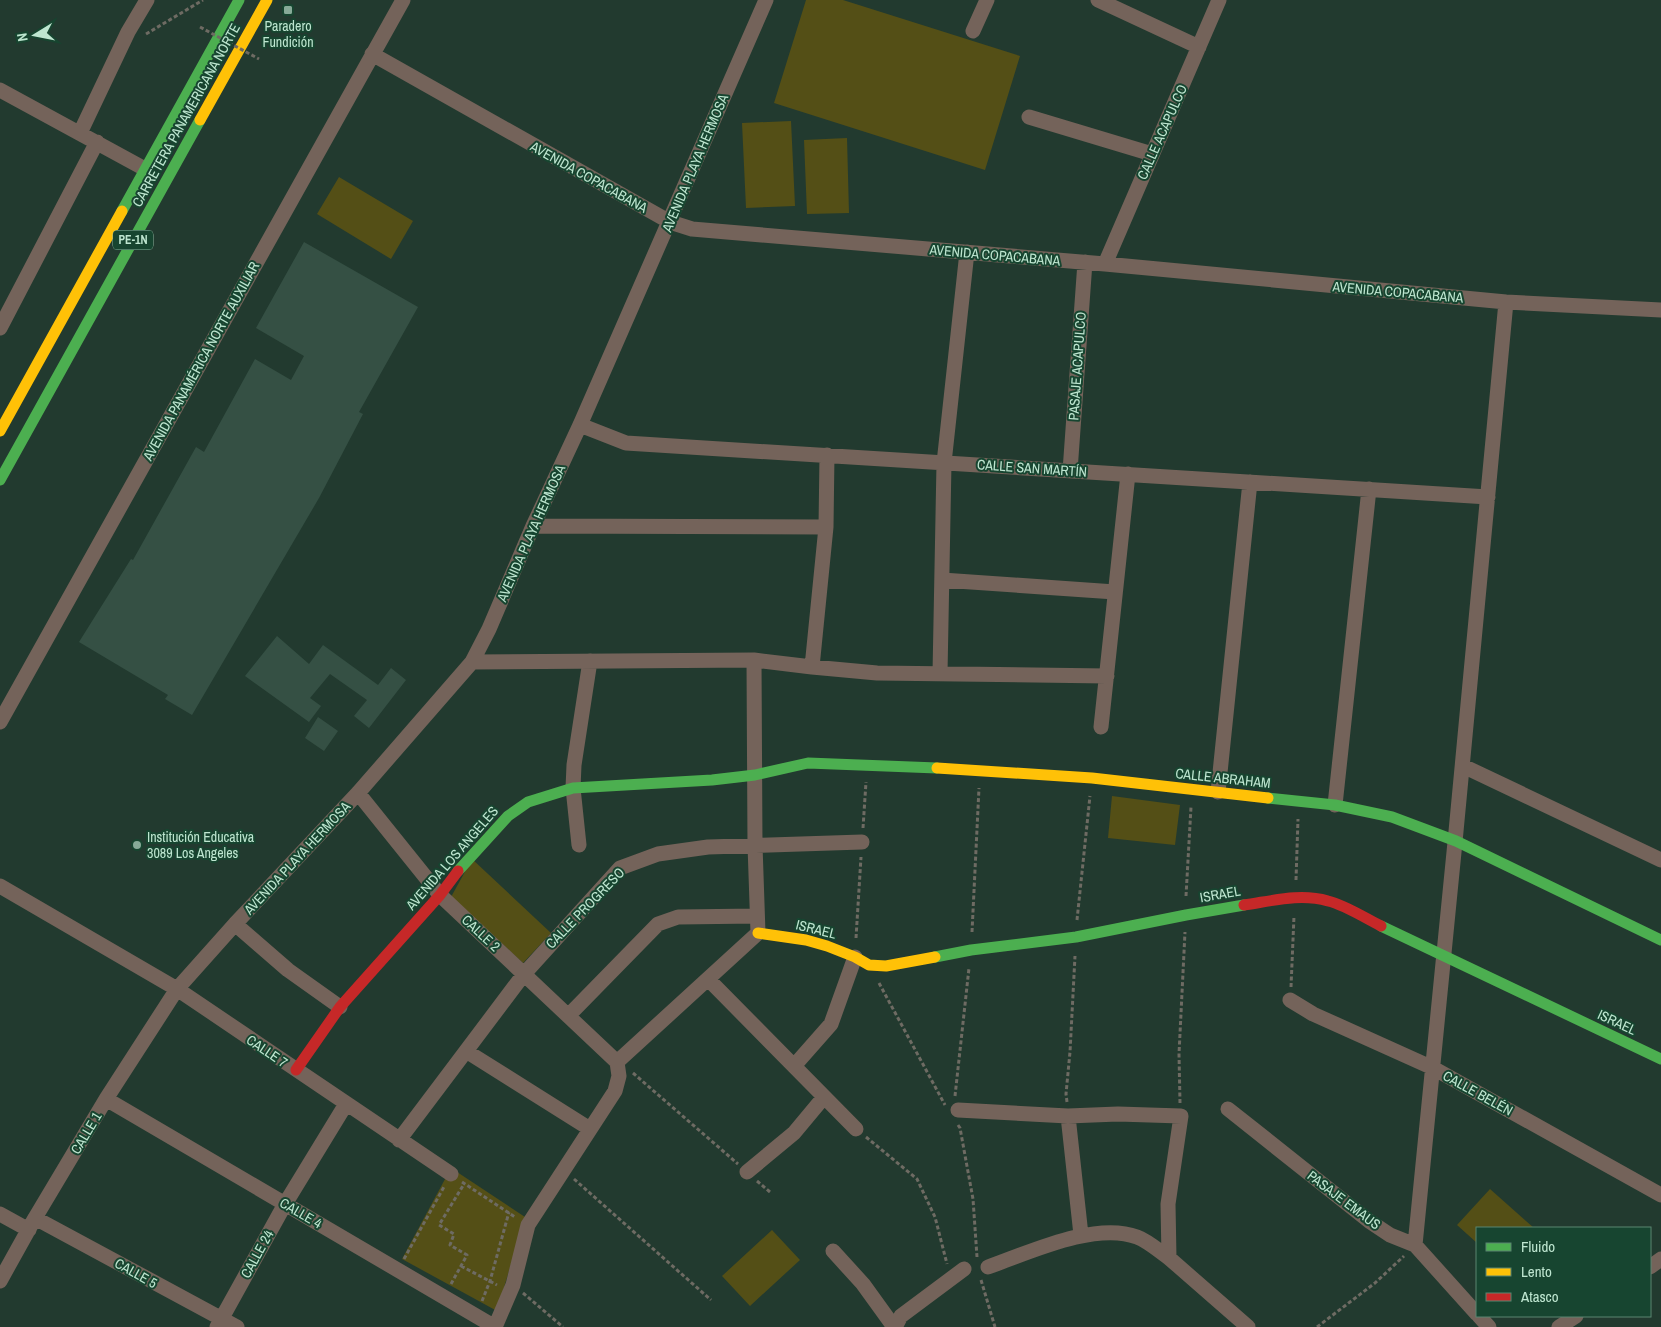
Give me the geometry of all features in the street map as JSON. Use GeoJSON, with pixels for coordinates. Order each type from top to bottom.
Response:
{"type":"FeatureCollection","features":[{"type":"Feature","properties":{"kind":"main road","name":"CARRETERA PANAMERICANA NORTE"},"geometry":{"type":"LineString","coordinates":[[2,424],[239,0]]}},
{"type":"Feature","properties":{"kind":"main road","name":"CARRETERA PANAMERICANA NORTE"},"geometry":{"type":"LineString","coordinates":[[0,480],[267,0]]}},
{"type":"Feature","properties":{"kind":"main road","name":"CALLE ABRAHAM"},"geometry":{"type":"LineString","coordinates":[[755,774],[808,763],[868,764],[1092,778],[1335,805],[1392,817],[1456,841],[1661,940]]}},
{"type":"Feature","properties":{"kind":"main road","name":"AVENIDA LOS ANGELES"},"geometry":{"type":"LineString","coordinates":[[296,1070],[340,1006],[440,895],[464,863],[508,816],[528,802],[572,788],[712,780],[755,774]]}},
{"type":"Feature","properties":{"kind":"main road","name":"ISRAEL"},"geometry":{"type":"LineString","coordinates":[[758,933],[813,942],[855,957],[869,965],[886,966],[972,950],[1076,937],[1295,897],[1314,898],[1330,901],[1443,957],[1661,1059]]}},
{"type":"Feature","properties":{"kind":"street"},"geometry":{"type":"LineString","coordinates":[[80,133],[128,32],[147,0]]}},
{"type":"Feature","properties":{"kind":"street","name":"AVENIDA PLAYA HERMOSA"},"geometry":{"type":"LineString","coordinates":[[177,989],[358,793],[472,662],[489,629],[533,526],[580,425],[766,0]]}},
{"type":"Feature","properties":{"kind":"street"},"geometry":{"type":"LineString","coordinates":[[973,31],[987,0]]}},
{"type":"Feature","properties":{"kind":"street"},"geometry":{"type":"LineString","coordinates":[[1098,0],[1199,47]]}},
{"type":"Feature","properties":{"kind":"street","name":"CALLE ACAPULCO"},"geometry":{"type":"LineString","coordinates":[[1105,264],[1219,0]]}},
{"type":"Feature","properties":{"kind":"street","name":"AVENIDA PANAMÉRICA NORTE AUXILIAR"},"geometry":{"type":"LineString","coordinates":[[0,722],[372,54],[395,3]]}},
{"type":"Feature","properties":{"kind":"street","name":"AVENIDA COPACABANA"},"geometry":{"type":"LineString","coordinates":[[372,54],[670,222],[692,229],[1085,262],[1506,302],[1661,310]]}},
{"type":"Feature","properties":{"kind":"street"},"geometry":{"type":"LineString","coordinates":[[0,90],[145,169]]}},
{"type":"Feature","properties":{"kind":"street"},"geometry":{"type":"LineString","coordinates":[[1029,117],[1152,154]]}},
{"type":"Feature","properties":{"kind":"street"},"geometry":{"type":"LineString","coordinates":[[0,328],[97,142]]}},
{"type":"Feature","properties":{"kind":"street"},"geometry":{"type":"LineString","coordinates":[[940,674],[944,462],[967,252]]}},
{"type":"Feature","properties":{"kind":"street","name":"PASAJE ACAPULCO"},"geometry":{"type":"LineString","coordinates":[[1070,471],[1085,262]]}},
{"type":"Feature","properties":{"kind":"street"},"geometry":{"type":"LineString","coordinates":[[1415,1245],[1456,841],[1506,302]]}},
{"type":"Feature","properties":{"kind":"street","name":"CALLE SAN MARTÍN"},"geometry":{"type":"LineString","coordinates":[[580,425],[626,443],[1488,497]]}},
{"type":"Feature","properties":{"kind":"street"},"geometry":{"type":"LineString","coordinates":[[812,667],[826,527],[827,455]]}},
{"type":"Feature","properties":{"kind":"street"},"geometry":{"type":"LineString","coordinates":[[1101,727],[1128,474]]}},
{"type":"Feature","properties":{"kind":"street"},"geometry":{"type":"LineString","coordinates":[[1218,792],[1250,482]]}},
{"type":"Feature","properties":{"kind":"street"},"geometry":{"type":"LineString","coordinates":[[1335,805],[1369,490]]}},
{"type":"Feature","properties":{"kind":"street"},"geometry":{"type":"LineString","coordinates":[[533,526],[826,527]]}},
{"type":"Feature","properties":{"kind":"street"},"geometry":{"type":"LineString","coordinates":[[942,580],[1116,592]]}},
{"type":"Feature","properties":{"kind":"street"},"geometry":{"type":"LineString","coordinates":[[472,662],[754,660],[877,673],[1107,676]]}},
{"type":"Feature","properties":{"kind":"street"},"geometry":{"type":"LineString","coordinates":[[495,1327],[528,1225],[615,1091],[619,1076],[617,1062],[758,933],[755,845],[754,660]]}},
{"type":"Feature","properties":{"kind":"street"},"geometry":{"type":"LineString","coordinates":[[578,845],[572,788],[590,661]]}},
{"type":"Feature","properties":{"kind":"street"},"geometry":{"type":"LineString","coordinates":[[1462,766],[1661,860]]}},
{"type":"Feature","properties":{"kind":"street","name":"CALLE 2"},"geometry":{"type":"LineString","coordinates":[[358,793],[440,895],[617,1062]]}},
{"type":"Feature","properties":{"kind":"street","name":"CALLE PROGRESO"},"geometry":{"type":"LineString","coordinates":[[399,1140],[524,974],[620,868],[658,854],[708,846],[862,842]]}},
{"type":"Feature","properties":{"kind":"street","name":"CALLE 7"},"geometry":{"type":"LineString","coordinates":[[0,886],[177,989],[451,1174]]}},
{"type":"Feature","properties":{"kind":"street"},"geometry":{"type":"LineString","coordinates":[[568,1016],[658,924],[678,917],[757,916]]}},
{"type":"Feature","properties":{"kind":"street"},"geometry":{"type":"LineString","coordinates":[[235,924],[288,970],[340,1006]]}},
{"type":"Feature","properties":{"kind":"street"},"geometry":{"type":"LineString","coordinates":[[794,1066],[831,1024],[855,957]]}},
{"type":"Feature","properties":{"kind":"street"},"geometry":{"type":"LineString","coordinates":[[708,979],[856,1129]]}},
{"type":"Feature","properties":{"kind":"street","name":"CALLE 1"},"geometry":{"type":"LineString","coordinates":[[0,1281],[106,1100],[177,989]]}},
{"type":"Feature","properties":{"kind":"street","name":"CALLE BELÉN"},"geometry":{"type":"LineString","coordinates":[[1290,1000],[1313,1014],[1433,1068],[1661,1195]]}},
{"type":"Feature","properties":{"kind":"street"},"geometry":{"type":"LineString","coordinates":[[466,1051],[590,1129]]}},
{"type":"Feature","properties":{"kind":"street"},"geometry":{"type":"LineString","coordinates":[[747,1172],[794,1133],[824,1097]]}},
{"type":"Feature","properties":{"kind":"street","name":"CALLE 4"},"geometry":{"type":"LineString","coordinates":[[106,1100],[495,1327]]}},
{"type":"Feature","properties":{"kind":"street","name":"CALLE 24"},"geometry":{"type":"LineString","coordinates":[[219,1323],[285,1204],[346,1104]]}},
{"type":"Feature","properties":{"kind":"street","name":"PASAJE EMAUS"},"geometry":{"type":"LineString","coordinates":[[1228,1109],[1369,1221],[1390,1235],[1415,1245],[1476,1313]]}},
{"type":"Feature","properties":{"kind":"street"},"geometry":{"type":"LineString","coordinates":[[953,1113],[1181,1116],[1168,1204],[1169,1258]]}},
{"type":"Feature","properties":{"kind":"street"},"geometry":{"type":"LineString","coordinates":[[1068,1116],[1081,1235]]}},
{"type":"Feature","properties":{"kind":"street","name":"CALLE 5"},"geometry":{"type":"LineString","coordinates":[[0,1214],[32,1224],[219,1323],[237,1327]]}},
{"type":"Feature","properties":{"kind":"street"},"geometry":{"type":"LineString","coordinates":[[833,1251],[863,1284],[894,1327],[901,1316],[971,1270],[1081,1235],[1110,1231],[1137,1237],[1169,1258],[1248,1327]]}},
{"type":"Feature","properties":{"kind":"street","name":"PASAJE EMAUS"},"geometry":{"type":"LineString","coordinates":[[1480,1317],[1489,1327]]}},
{"type":"Feature","properties":{"kind":"street"},"geometry":{"type":"LineString","coordinates":[[1559,1327],[1574,1317]]}},
{"type":"Feature","properties":{"kind":"path"},"geometry":{"type":"LineString","coordinates":[[140,37],[204,0]]}},
{"type":"Feature","properties":{"kind":"path"},"geometry":{"type":"LineString","coordinates":[[200,27],[259,59]]}},
{"type":"Feature","properties":{"kind":"path"},"geometry":{"type":"LineString","coordinates":[[855,957],[868,764]]}},
{"type":"Feature","properties":{"kind":"path"},"geometry":{"type":"LineString","coordinates":[[1181,1116],[1179,1054],[1192,790]]}},
{"type":"Feature","properties":{"kind":"path"},"geometry":{"type":"LineString","coordinates":[[869,965],[960,1128],[973,1199],[971,1270]]}},
{"type":"Feature","properties":{"kind":"path"},"geometry":{"type":"LineString","coordinates":[[617,1062],[634,1074],[770,1192]]}},
{"type":"Feature","properties":{"kind":"path"},"geometry":{"type":"LineString","coordinates":[[856,1129],[917,1179],[935,1217],[971,1270],[995,1327]]}},
{"type":"Feature","properties":{"kind":"path"},"geometry":{"type":"LineString","coordinates":[[563,1170],[711,1300]]}},
{"type":"Feature","properties":{"kind":"path"},"geometry":{"type":"LineString","coordinates":[[404,1260],[451,1174],[528,1225]]}},
{"type":"Feature","properties":{"kind":"path"},"geometry":{"type":"LineString","coordinates":[[450,1284],[467,1254],[450,1245],[454,1234],[439,1225],[464,1183]]}},
{"type":"Feature","properties":{"kind":"path"},"geometry":{"type":"LineString","coordinates":[[482,1301],[490,1281],[509,1212]]}},
{"type":"Feature","properties":{"kind":"path"},"geometry":{"type":"LineString","coordinates":[[1317,1327],[1375,1283],[1415,1245]]}},
{"type":"Feature","properties":{"kind":"path"},"geometry":{"type":"LineString","coordinates":[[461,1266],[490,1281],[508,1286],[563,1327]]}},
{"type":"Feature","properties":{"kind":"shaded area"},"geometry":{"type":"Polygon","coordinates":[[[806,0],[843,0],[1020,56],[985,170],[774,103],[806,0]]]}},
{"type":"Feature","properties":{"kind":"shaded area"},"geometry":{"type":"Polygon","coordinates":[[[791,121],[795,206],[746,208],[742,123],[791,121]]]}},
{"type":"Feature","properties":{"kind":"shaded area"},"geometry":{"type":"Polygon","coordinates":[[[847,138],[849,213],[807,214],[804,140],[847,138]]]}},
{"type":"Feature","properties":{"kind":"shaded area"},"geometry":{"type":"Polygon","coordinates":[[[339,177],[413,221],[391,259],[317,214],[339,177]]]}},
{"type":"Feature","properties":{"kind":"shaded area"},"geometry":{"type":"Polygon","coordinates":[[[1112,796],[1180,805],[1175,845],[1108,838],[1112,796]]]}},
{"type":"Feature","properties":{"kind":"shaded area"},"geometry":{"type":"Polygon","coordinates":[[[472,859],[551,933],[523,963],[451,897],[472,859]]]}},
{"type":"Feature","properties":{"kind":"shaded area"},"geometry":{"type":"Polygon","coordinates":[[[451,1168],[525,1217],[497,1311],[402,1259],[451,1168]]]}},
{"type":"Feature","properties":{"kind":"shaded area"},"geometry":{"type":"Polygon","coordinates":[[[1490,1189],[1533,1227],[1476,1227],[1476,1242],[1457,1225],[1490,1189]]]}},
{"type":"Feature","properties":{"kind":"shaded area"},"geometry":{"type":"Polygon","coordinates":[[[772,1230],[800,1260],[750,1306],[722,1276],[772,1230]]]}},
{"type":"Feature","properties":{"kind":"building"},"geometry":{"type":"Polygon","coordinates":[[[304,242],[418,307],[359,412],[363,414],[319,498],[192,715],[165,699],[168,695],[79,642],[131,559],[133,560],[196,447],[204,452],[255,359],[291,380],[304,356],[256,328],[304,242]]]}},
{"type":"Feature","properties":{"kind":"building"},"geometry":{"type":"Polygon","coordinates":[[[277,636],[309,664],[323,645],[378,685],[391,668],[406,680],[369,728],[354,716],[367,700],[330,674],[310,698],[321,706],[309,722],[245,676],[277,636]]]}},
{"type":"Feature","properties":{"kind":"building"},"geometry":{"type":"Polygon","coordinates":[[[318,717],[338,731],[324,751],[305,738],[318,717]]]}},
{"type":"Feature","properties":{"kind":"traffic: fast"},"geometry":{"type":"LineString","coordinates":[[122,211],[239,0]]}},
{"type":"Feature","properties":{"kind":"traffic: fast"},"geometry":{"type":"LineString","coordinates":[[0,480],[200,120]]}},
{"type":"Feature","properties":{"kind":"traffic: fast"},"geometry":{"type":"LineString","coordinates":[[458,871],[508,816],[528,802],[573,788],[712,780],[755,775],[808,763],[937,768]]}},
{"type":"Feature","properties":{"kind":"traffic: fast"},"geometry":{"type":"LineString","coordinates":[[1268,798],[1335,805],[1392,817],[1456,841],[1661,940]]}},
{"type":"Feature","properties":{"kind":"traffic: fast"},"geometry":{"type":"LineString","coordinates":[[935,957],[971,950],[1076,937],[1244,905]]}},
{"type":"Feature","properties":{"kind":"traffic: fast"},"geometry":{"type":"LineString","coordinates":[[1381,926],[1661,1059]]}},
{"type":"Feature","properties":{"kind":"traffic: slow"},"geometry":{"type":"LineString","coordinates":[[200,120],[267,0]]}},
{"type":"Feature","properties":{"kind":"traffic: slow"},"geometry":{"type":"LineString","coordinates":[[0,431],[122,211]]}},
{"type":"Feature","properties":{"kind":"traffic: slow"},"geometry":{"type":"LineString","coordinates":[[937,768],[1092,778],[1268,798]]}},
{"type":"Feature","properties":{"kind":"traffic: slow"},"geometry":{"type":"LineString","coordinates":[[758,933],[806,940],[827,946],[855,957],[869,965],[886,966],[935,957]]}},
{"type":"Feature","properties":{"kind":"traffic: jam"},"geometry":{"type":"LineString","coordinates":[[296,1070],[340,1007],[440,895],[458,871]]}},
{"type":"Feature","properties":{"kind":"traffic: jam"},"geometry":{"type":"LineString","coordinates":[[1244,905],[1286,898],[1318,899],[1341,905],[1381,926]]}},
{"type":"Feature","properties":{"kind":"place","name":"Paradero Fundición"},"geometry":{"type":"Point","coordinates":[288,10]}},
{"type":"Feature","properties":{"kind":"place","name":"Institución Educativa 3089 Los Angeles"},"geometry":{"type":"Point","coordinates":[137,845]}}]}
